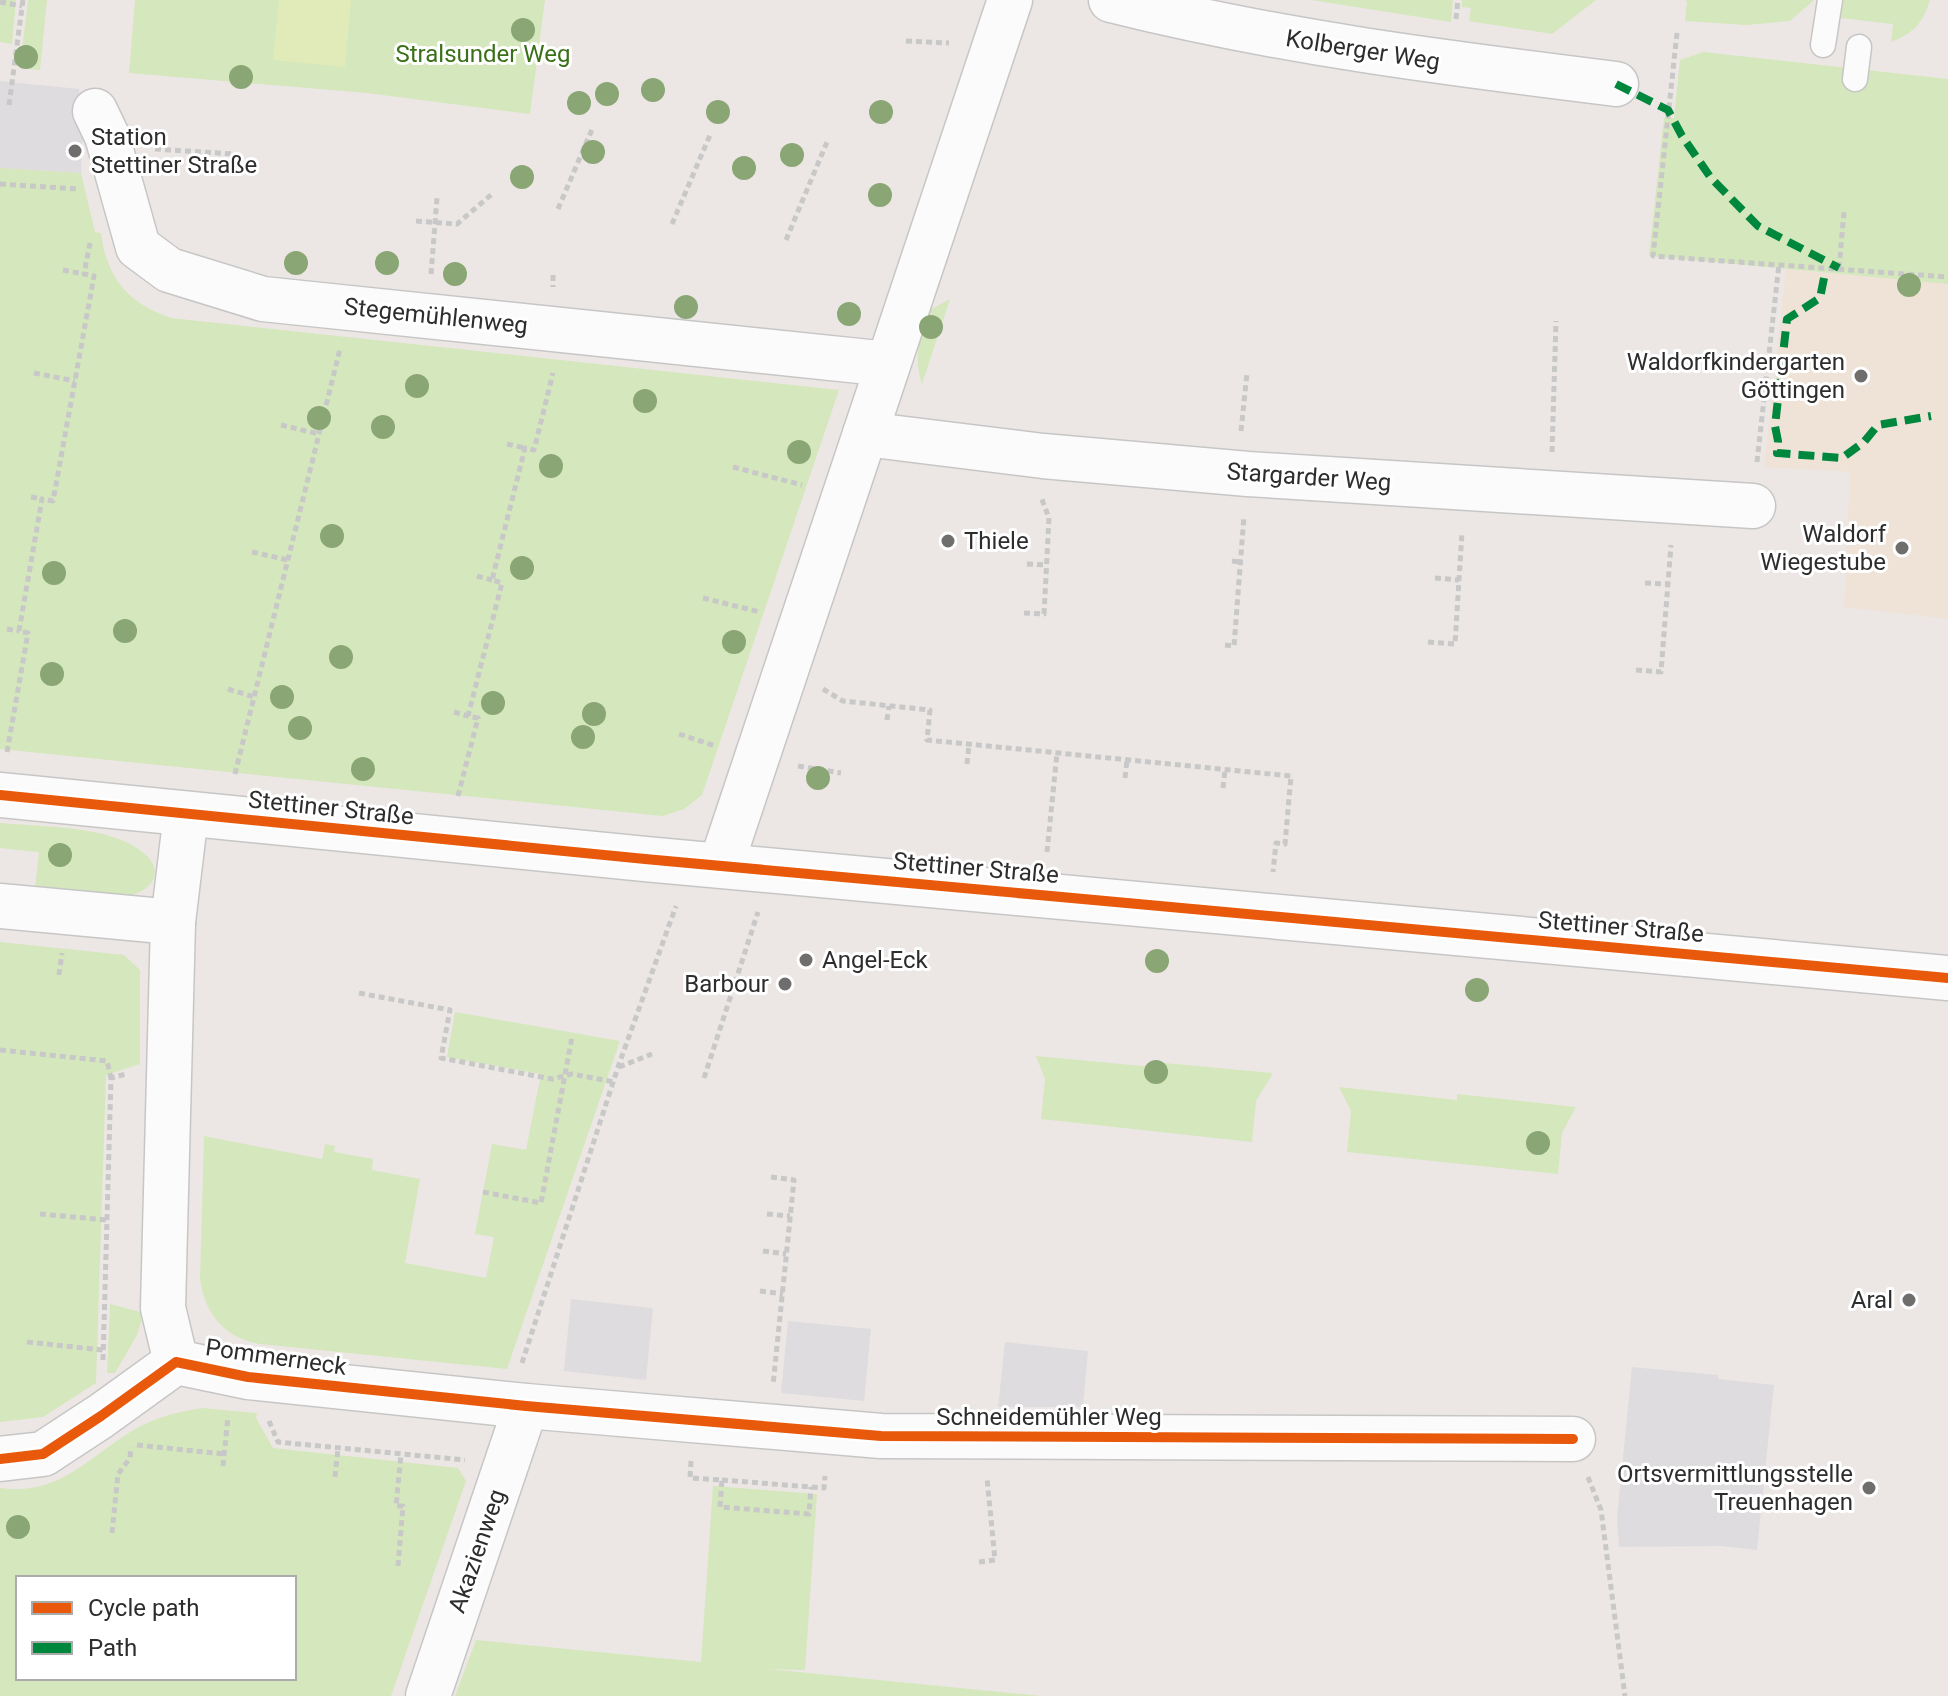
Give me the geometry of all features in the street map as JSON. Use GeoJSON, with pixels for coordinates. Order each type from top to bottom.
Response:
{"type":"FeatureCollection","features":[{"type":"Feature","properties":{"kind":"street"},"geometry":{"type":"LineString","coordinates":[[721,865],[1010,0]]}},
{"type":"Feature","properties":{"kind":"street","name":"Kolberger Weg"},"geometry":{"type":"LineString","coordinates":[[1111,0],[1255,33],[1353,50],[1616,84]]}},
{"type":"Feature","properties":{"kind":"street","name":"Stegemühlenweg"},"geometry":{"type":"LineString","coordinates":[[102,128],[138,247],[169,270],[263,299],[888,364]]}},
{"type":"Feature","properties":{"kind":"street","name":"Stargarder Weg"},"geometry":{"type":"LineString","coordinates":[[865,434],[1043,456],[1248,474],[1753,506]]}},
{"type":"Feature","properties":{"kind":"street","name":"Stettiner Straße"},"geometry":{"type":"LineString","coordinates":[[3,776],[205,816],[1948,978]]}},
{"type":"Feature","properties":{"kind":"street","name":"Pommerneck"},"geometry":{"type":"LineString","coordinates":[[176,1362],[163,1308],[173,922],[205,816]]}},
{"type":"Feature","properties":{"kind":"street"},"geometry":{"type":"LineString","coordinates":[[0,906],[173,922]]}},
{"type":"Feature","properties":{"kind":"street","name":"Pommerneck"},"geometry":{"type":"LineString","coordinates":[[176,1362],[248,1377],[526,1406]]}},
{"type":"Feature","properties":{"kind":"street","name":"Pommerneck"},"geometry":{"type":"LineString","coordinates":[[0,1459],[43,1454],[116,1430],[176,1362]]}},
{"type":"Feature","properties":{"kind":"street","name":"Schneidemühler Weg"},"geometry":{"type":"LineString","coordinates":[[526,1406],[881,1436],[1573,1439]]}},
{"type":"Feature","properties":{"kind":"street","name":"Akazienweg"},"geometry":{"type":"LineString","coordinates":[[428,1696],[526,1406]]}},
{"type":"Feature","properties":{"kind":"lane"},"geometry":{"type":"LineString","coordinates":[[1823,45],[1830,0]]}},
{"type":"Feature","properties":{"kind":"lane"},"geometry":{"type":"LineString","coordinates":[[1855,79],[1859,47]]}},
{"type":"Feature","properties":{"kind":"path"},"geometry":{"type":"LineString","coordinates":[[0,2],[22,3],[9,105]]}},
{"type":"Feature","properties":{"kind":"path"},"geometry":{"type":"LineString","coordinates":[[1677,33],[1653,256],[1948,277]]}},
{"type":"Feature","properties":{"kind":"path"},"geometry":{"type":"LineString","coordinates":[[558,209],[593,127]]}},
{"type":"Feature","properties":{"kind":"path"},"geometry":{"type":"LineString","coordinates":[[102,128],[234,154]]}},
{"type":"Feature","properties":{"kind":"path"},"geometry":{"type":"LineString","coordinates":[[672,224],[710,135]]}},
{"type":"Feature","properties":{"kind":"path"},"geometry":{"type":"LineString","coordinates":[[786,240],[827,142]]}},
{"type":"Feature","properties":{"kind":"path"},"geometry":{"type":"LineString","coordinates":[[0,184],[123,192]]}},
{"type":"Feature","properties":{"kind":"path"},"geometry":{"type":"LineString","coordinates":[[416,221],[457,224],[492,194]]}},
{"type":"Feature","properties":{"kind":"path"},"geometry":{"type":"LineString","coordinates":[[435,222],[437,198]]}},
{"type":"Feature","properties":{"kind":"path"},"geometry":{"type":"LineString","coordinates":[[1839,268],[1844,212]]}},
{"type":"Feature","properties":{"kind":"path"},"geometry":{"type":"LineString","coordinates":[[84,274],[91,232]]}},
{"type":"Feature","properties":{"kind":"path"},"geometry":{"type":"LineString","coordinates":[[1753,506],[1779,264]]}},
{"type":"Feature","properties":{"kind":"path"},"geometry":{"type":"LineString","coordinates":[[31,497],[53,501],[94,276],[63,270]]}},
{"type":"Feature","properties":{"kind":"path"},"geometry":{"type":"LineString","coordinates":[[205,816],[254,697],[350,307]]}},
{"type":"Feature","properties":{"kind":"path"},"geometry":{"type":"LineString","coordinates":[[1551,493],[1556,321]]}},
{"type":"Feature","properties":{"kind":"path"},"geometry":{"type":"LineString","coordinates":[[507,444],[534,450],[565,330]]}},
{"type":"Feature","properties":{"kind":"path"},"geometry":{"type":"LineString","coordinates":[[34,373],[75,381]]}},
{"type":"Feature","properties":{"kind":"path"},"geometry":{"type":"LineString","coordinates":[[281,425],[319,434]]}},
{"type":"Feature","properties":{"kind":"path"},"geometry":{"type":"LineString","coordinates":[[492,580],[525,448]]}},
{"type":"Feature","properties":{"kind":"path"},"geometry":{"type":"LineString","coordinates":[[1024,613],[1044,614],[1049,518],[1041,501],[1043,456]]}},
{"type":"Feature","properties":{"kind":"path"},"geometry":{"type":"LineString","coordinates":[[733,467],[845,496]]}},
{"type":"Feature","properties":{"kind":"path"},"geometry":{"type":"LineString","coordinates":[[1428,642],[1455,644],[1465,487]]}},
{"type":"Feature","properties":{"kind":"path"},"geometry":{"type":"LineString","coordinates":[[19,631],[42,499]]}},
{"type":"Feature","properties":{"kind":"path"},"geometry":{"type":"LineString","coordinates":[[1636,670],[1661,672],[1674,500]]}},
{"type":"Feature","properties":{"kind":"path"},"geometry":{"type":"LineString","coordinates":[[252,552],[288,560]]}},
{"type":"Feature","properties":{"kind":"path"},"geometry":{"type":"LineString","coordinates":[[1232,561],[1241,562]]}},
{"type":"Feature","properties":{"kind":"path"},"geometry":{"type":"LineString","coordinates":[[1027,564],[1046,565]]}},
{"type":"Feature","properties":{"kind":"path"},"geometry":{"type":"LineString","coordinates":[[468,716],[502,583],[477,576]]}},
{"type":"Feature","properties":{"kind":"path"},"geometry":{"type":"LineString","coordinates":[[1435,578],[1459,580]]}},
{"type":"Feature","properties":{"kind":"path"},"geometry":{"type":"LineString","coordinates":[[1645,583],[1668,584]]}},
{"type":"Feature","properties":{"kind":"path"},"geometry":{"type":"LineString","coordinates":[[703,598],[802,623]]}},
{"type":"Feature","properties":{"kind":"path"},"geometry":{"type":"LineString","coordinates":[[3,776],[28,633],[7,629]]}},
{"type":"Feature","properties":{"kind":"path"},"geometry":{"type":"LineString","coordinates":[[784,676],[828,690],[843,701],[930,710],[927,740],[1291,776],[1285,844],[1276,843],[1269,915]]}},
{"type":"Feature","properties":{"kind":"path"},"geometry":{"type":"LineString","coordinates":[[228,689],[254,697]]}},
{"type":"Feature","properties":{"kind":"path"},"geometry":{"type":"LineString","coordinates":[[887,720],[889,706]]}},
{"type":"Feature","properties":{"kind":"path"},"geometry":{"type":"LineString","coordinates":[[447,840],[478,718],[454,712]]}},
{"type":"Feature","properties":{"kind":"path"},"geometry":{"type":"LineString","coordinates":[[967,764],[969,745]]}},
{"type":"Feature","properties":{"kind":"path"},"geometry":{"type":"LineString","coordinates":[[1043,894],[1057,753]]}},
{"type":"Feature","properties":{"kind":"path"},"geometry":{"type":"LineString","coordinates":[[1125,778],[1127,760]]}},
{"type":"Feature","properties":{"kind":"path"},"geometry":{"type":"LineString","coordinates":[[1223,788],[1225,770]]}},
{"type":"Feature","properties":{"kind":"path"},"geometry":{"type":"LineString","coordinates":[[704,1078],[772,869]]}},
{"type":"Feature","properties":{"kind":"path"},"geometry":{"type":"LineString","coordinates":[[526,1406],[518,1374],[618,1067],[677,903],[665,901]]}},
{"type":"Feature","properties":{"kind":"path"},"geometry":{"type":"LineString","coordinates":[[359,993],[450,1010],[441,1058],[552,1079],[572,1074],[614,1082]]}},
{"type":"Feature","properties":{"kind":"path"},"geometry":{"type":"LineString","coordinates":[[483,1192],[541,1203],[572,1037]]}},
{"type":"Feature","properties":{"kind":"path"},"geometry":{"type":"LineString","coordinates":[[0,1050],[107,1061],[111,1078],[103,1350],[116,1430],[130,1458],[118,1474],[112,1533]]}},
{"type":"Feature","properties":{"kind":"path"},"geometry":{"type":"LineString","coordinates":[[618,1067],[652,1054]]}},
{"type":"Feature","properties":{"kind":"path"},"geometry":{"type":"LineString","coordinates":[[111,1078],[169,1060]]}},
{"type":"Feature","properties":{"kind":"path"},"geometry":{"type":"LineString","coordinates":[[769,1426],[794,1180],[771,1177]]}},
{"type":"Feature","properties":{"kind":"path"},"geometry":{"type":"LineString","coordinates":[[40,1214],[107,1220]]}},
{"type":"Feature","properties":{"kind":"path"},"geometry":{"type":"LineString","coordinates":[[767,1214],[790,1216]]}},
{"type":"Feature","properties":{"kind":"path"},"geometry":{"type":"LineString","coordinates":[[763,1251],[786,1254]]}},
{"type":"Feature","properties":{"kind":"path"},"geometry":{"type":"LineString","coordinates":[[760,1291],[783,1294]]}},
{"type":"Feature","properties":{"kind":"path"},"geometry":{"type":"LineString","coordinates":[[27,1342],[103,1350]]}},
{"type":"Feature","properties":{"kind":"path"},"geometry":{"type":"LineString","coordinates":[[248,1377],[278,1442],[506,1464]]}},
{"type":"Feature","properties":{"kind":"path"},"geometry":{"type":"LineString","coordinates":[[694,1420],[690,1478],[722,1480],[720,1507],[809,1514],[811,1487]]}},
{"type":"Feature","properties":{"kind":"path"},"geometry":{"type":"LineString","coordinates":[[116,1430],[224,1454]]}},
{"type":"Feature","properties":{"kind":"path"},"geometry":{"type":"LineString","coordinates":[[979,1562],[995,1560],[983,1438]]}},
{"type":"Feature","properties":{"kind":"path"},"geometry":{"type":"LineString","coordinates":[[1573,1439],[1601,1510],[1625,1696]]}},
{"type":"Feature","properties":{"kind":"path"},"geometry":{"type":"LineString","coordinates":[[335,1477],[338,1448]]}},
{"type":"Feature","properties":{"kind":"path"},"geometry":{"type":"LineString","coordinates":[[398,1566],[403,1506],[396,1506],[401,1454]]}},
{"type":"Feature","properties":{"kind":"shaded area"},"geometry":{"type":"Polygon","coordinates":[[[0,81],[79,89],[83,129],[81,173],[0,168],[0,81]]]}},
{"type":"Feature","properties":{"kind":"shaded area","name":"Waldorfkindergarten Göttingen"},"geometry":{"type":"Polygon","coordinates":[[[1786,269],[1948,284],[1948,619],[1844,607],[1850,472],[1764,467],[1786,269]]]}},
{"type":"Feature","properties":{"kind":"shaded area"},"geometry":{"type":"Polygon","coordinates":[[[571,1299],[653,1308],[646,1380],[564,1371],[571,1299]]]}},
{"type":"Feature","properties":{"kind":"shaded area"},"geometry":{"type":"Polygon","coordinates":[[[788,1321],[871,1329],[864,1401],[781,1393],[788,1321]]]}},
{"type":"Feature","properties":{"kind":"shaded area"},"geometry":{"type":"Polygon","coordinates":[[[1005,1342],[1088,1351],[1083,1407],[998,1407],[1005,1342]]]}},
{"type":"Feature","properties":{"kind":"shaded area"},"geometry":{"type":"Polygon","coordinates":[[[1632,1367],[1718,1375],[1718,1379],[1774,1385],[1757,1550],[1720,1546],[1619,1547],[1617,1518],[1632,1367]]]}},
{"type":"Feature","properties":{"kind":"green space"},"geometry":{"type":"Polygon","coordinates":[[[0,0],[16,0],[12,44],[0,42],[0,0]]]}},
{"type":"Feature","properties":{"kind":"green space"},"geometry":{"type":"Polygon","coordinates":[[[28,0],[47,0],[40,70],[20,68],[28,0]]]}},
{"type":"Feature","properties":{"kind":"green space","name":"Stralsunder Weg"},"geometry":{"type":"Polygon","coordinates":[[[135,0],[545,0],[530,114],[367,93],[129,73],[135,0]]]}},
{"type":"Feature","properties":{"kind":"green space"},"geometry":{"type":"Polygon","coordinates":[[[279,0],[351,0],[345,67],[273,60],[279,0]]]}},
{"type":"Feature","properties":{"kind":"green space"},"geometry":{"type":"Polygon","coordinates":[[[1311,0],[1453,0],[1451,22],[1311,0]]]}},
{"type":"Feature","properties":{"kind":"green space"},"geometry":{"type":"Polygon","coordinates":[[[1462,0],[1596,0],[1552,34],[1469,21],[1471,8],[1462,7],[1462,0]]]}},
{"type":"Feature","properties":{"kind":"green space"},"geometry":{"type":"Polygon","coordinates":[[[1683,0],[1814,0],[1790,21],[1746,25],[1685,21],[1687,1],[1683,0]]]}},
{"type":"Feature","properties":{"kind":"green space"},"geometry":{"type":"Polygon","coordinates":[[[1842,0],[1930,0],[1916,27],[1891,42],[1893,24],[1840,18],[1842,0]]]}},
{"type":"Feature","properties":{"kind":"green space"},"geometry":{"type":"Polygon","coordinates":[[[1703,52],[1948,79],[1948,284],[1649,256],[1664,118],[1674,118],[1680,60],[1703,52]]]}},
{"type":"Feature","properties":{"kind":"green space"},"geometry":{"type":"Polygon","coordinates":[[[0,168],[81,173],[95,232],[101,233],[114,276],[132,297],[171,318],[839,390],[702,795],[684,809],[663,816],[0,749],[0,168]]]}},
{"type":"Feature","properties":{"kind":"green space"},"geometry":{"type":"Polygon","coordinates":[[[950,299],[922,384],[918,356],[928,311],[950,299]]]}},
{"type":"Feature","properties":{"kind":"green space"},"geometry":{"type":"Polygon","coordinates":[[[0,823],[77,829],[116,838],[133,845],[152,862],[155,870],[152,882],[141,892],[125,896],[35,888],[39,852],[0,848],[0,823]]]}},
{"type":"Feature","properties":{"kind":"green space"},"geometry":{"type":"Polygon","coordinates":[[[0,942],[124,955],[140,970],[140,1064],[106,1075],[96,1383],[43,1417],[0,1422],[0,942]]]}},
{"type":"Feature","properties":{"kind":"green space"},"geometry":{"type":"Polygon","coordinates":[[[455,1012],[620,1041],[507,1369],[260,1344],[227,1330],[206,1303],[200,1279],[204,1136],[322,1159],[325,1144],[335,1146],[334,1152],[373,1159],[372,1170],[420,1179],[405,1263],[486,1278],[494,1237],[475,1234],[492,1144],[526,1150],[541,1074],[447,1057],[455,1012]]]}},
{"type":"Feature","properties":{"kind":"green space"},"geometry":{"type":"Polygon","coordinates":[[[1036,1056],[1153,1067],[1154,1062],[1273,1073],[1256,1101],[1252,1142],[1041,1119],[1045,1079],[1036,1056]]]}},
{"type":"Feature","properties":{"kind":"green space"},"geometry":{"type":"Polygon","coordinates":[[[1339,1087],[1457,1100],[1457,1094],[1576,1107],[1562,1133],[1558,1174],[1347,1152],[1351,1111],[1339,1087]]]}},
{"type":"Feature","properties":{"kind":"green space"},"geometry":{"type":"Polygon","coordinates":[[[110,1304],[144,1313],[137,1335],[115,1373],[107,1373],[110,1304]]]}},
{"type":"Feature","properties":{"kind":"green space"},"geometry":{"type":"Polygon","coordinates":[[[202,1408],[257,1413],[256,1418],[273,1448],[458,1468],[466,1481],[391,1696],[0,1696],[0,1488],[38,1487],[54,1482],[136,1429],[163,1417],[202,1408]]]}},
{"type":"Feature","properties":{"kind":"green space"},"geometry":{"type":"Polygon","coordinates":[[[713,1486],[817,1494],[805,1670],[768,1669],[1041,1696],[455,1696],[476,1640],[701,1662],[713,1486]]]}},
{"type":"Feature","properties":{"kind":"marked path"},"geometry":{"type":"LineString","coordinates":[[1616,84],[1668,110],[1711,178],[1758,226],[1839,268]]}},
{"type":"Feature","properties":{"kind":"marked path"},"geometry":{"type":"LineString","coordinates":[[1824,278],[1820,298],[1787,319],[1775,426],[1777,453],[1842,458],[1864,442],[1878,425],[1931,416]]}},
{"type":"Feature","properties":{"kind":"cycle path"},"geometry":{"type":"LineString","coordinates":[[0,795],[645,859],[1948,978]]}},
{"type":"Feature","properties":{"kind":"cycle path"},"geometry":{"type":"LineString","coordinates":[[0,1459],[43,1454],[176,1362],[248,1377],[526,1406],[881,1436],[1573,1439]]}},
{"type":"Feature","properties":{"kind":"place","name":"Station Stettiner Straße"},"geometry":{"type":"Point","coordinates":[75,151]}},
{"type":"Feature","properties":{"kind":"place","name":"Waldorfkindergarten Göttingen"},"geometry":{"type":"Point","coordinates":[1861,376]}},
{"type":"Feature","properties":{"kind":"place","name":"Thiele"},"geometry":{"type":"Point","coordinates":[948,541]}},
{"type":"Feature","properties":{"kind":"place","name":"Waldorf Wiegestube"},"geometry":{"type":"Point","coordinates":[1902,548]}},
{"type":"Feature","properties":{"kind":"place","name":"Angel-Eck"},"geometry":{"type":"Point","coordinates":[806,960]}},
{"type":"Feature","properties":{"kind":"place","name":"Barbour"},"geometry":{"type":"Point","coordinates":[785,984]}},
{"type":"Feature","properties":{"kind":"place","name":"Aral"},"geometry":{"type":"Point","coordinates":[1909,1300]}},
{"type":"Feature","properties":{"kind":"place","name":"Ortsvermittlungsstelle Treuenhagen"},"geometry":{"type":"Point","coordinates":[1869,1488]}}]}
